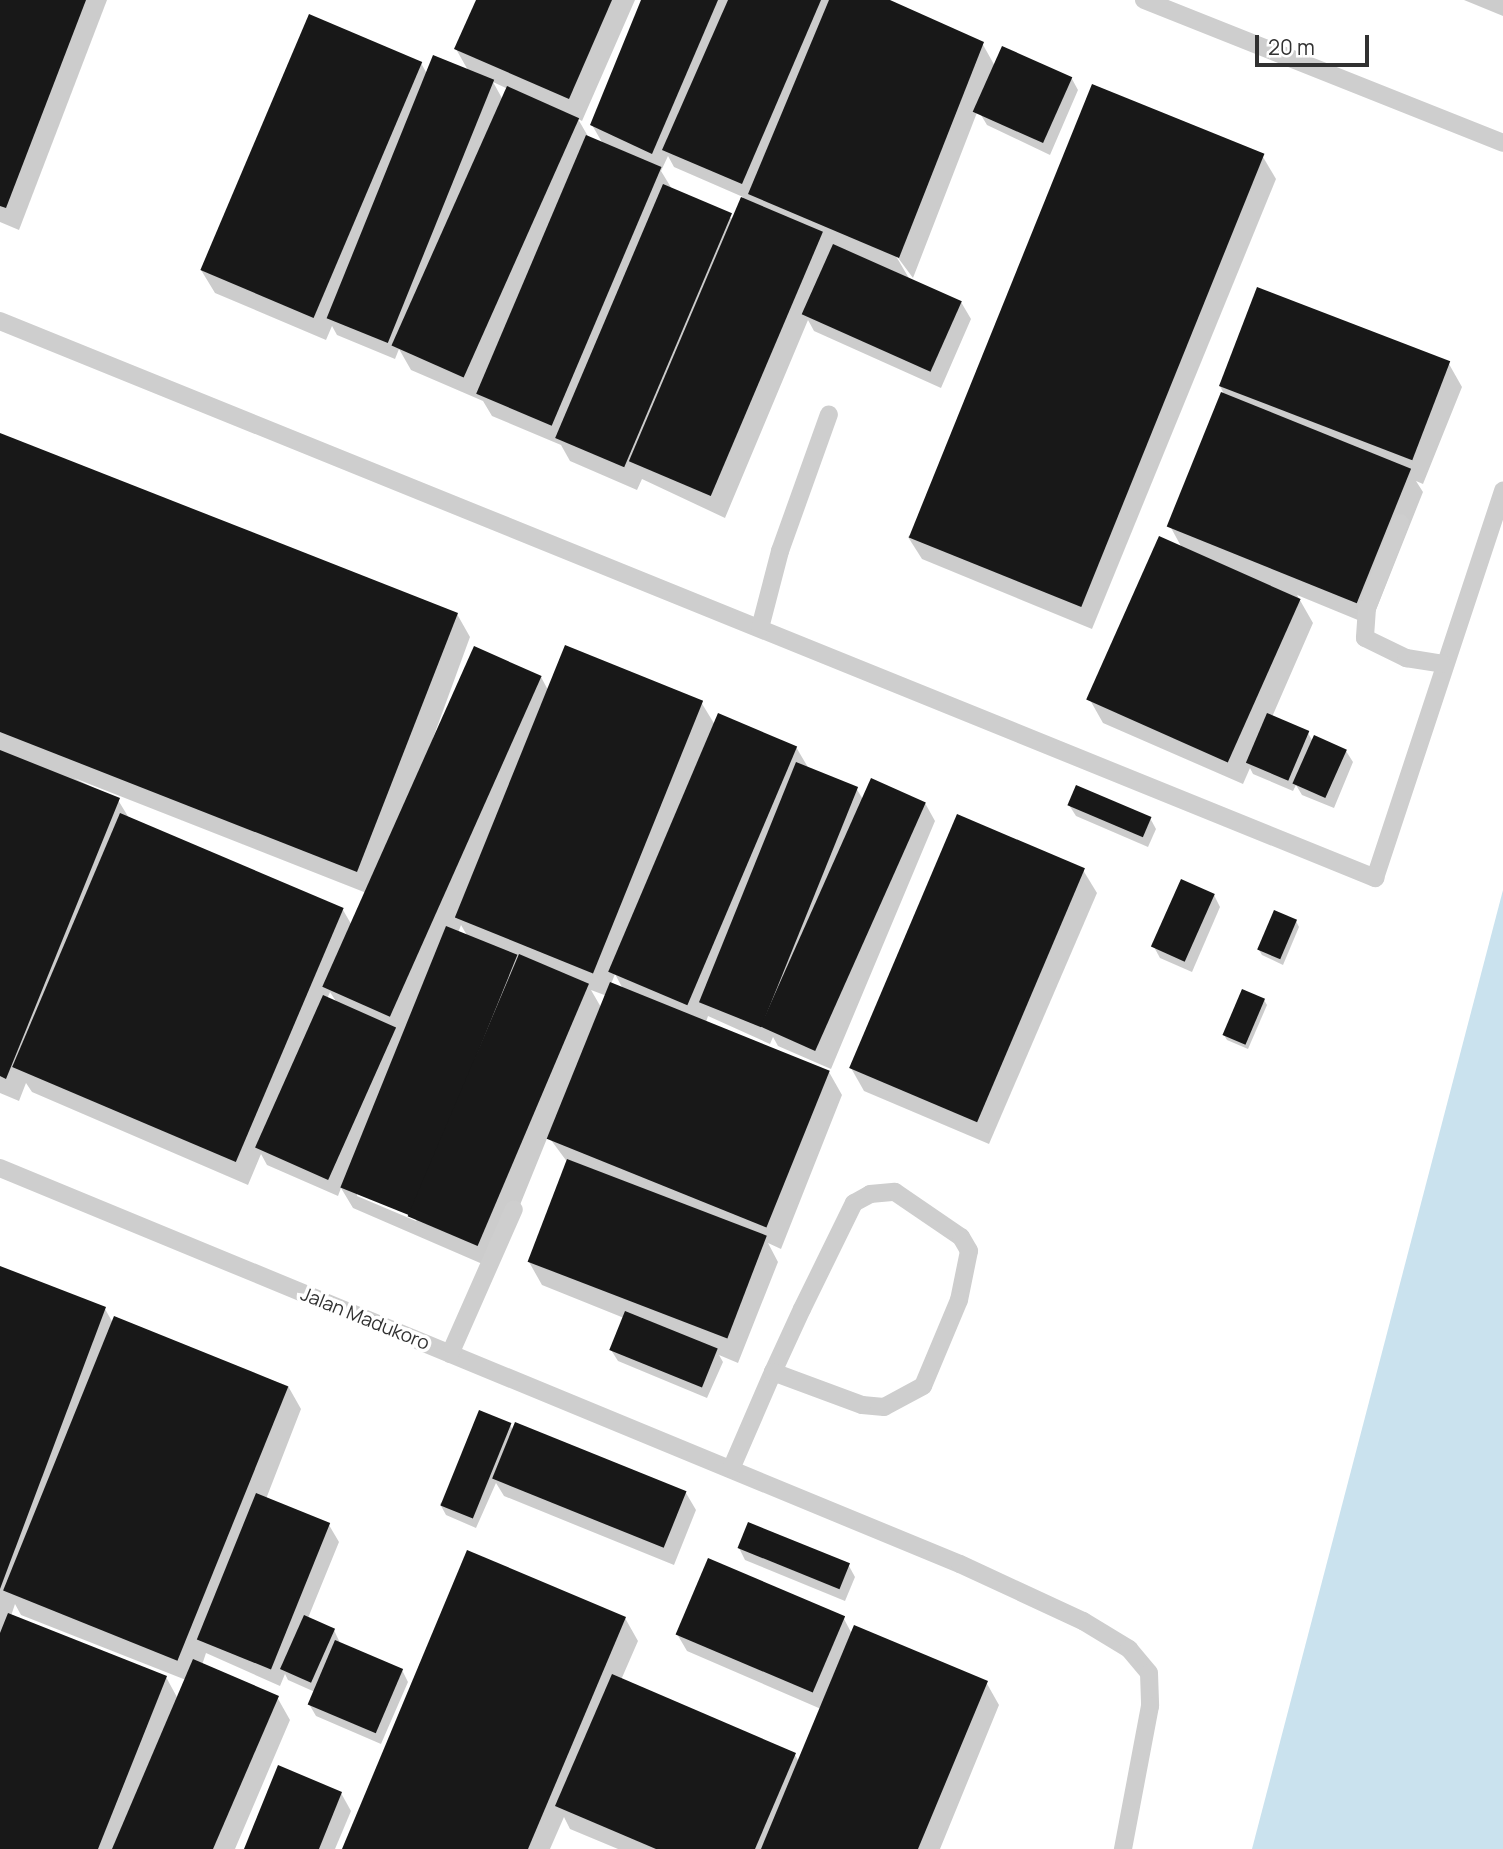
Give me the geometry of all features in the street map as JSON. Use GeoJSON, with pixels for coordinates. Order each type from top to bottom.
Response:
{"type":"FeatureCollection","features":[{"type":"Feature","properties":{"kind":"lane"},"geometry":{"type":"LineString","coordinates":[[1144,0],[1503,143]]}},
{"type":"Feature","properties":{"kind":"lane"},"geometry":{"type":"LineString","coordinates":[[0,321],[1375,878],[1442,664],[1503,491]]}},
{"type":"Feature","properties":{"kind":"lane"},"geometry":{"type":"LineString","coordinates":[[760,628],[780,551],[830,415]]}},
{"type":"Feature","properties":{"kind":"lane"},"geometry":{"type":"LineString","coordinates":[[1400,523],[1367,608],[1365,638],[1405,658],[1442,664]]}},
{"type":"Feature","properties":{"kind":"lane","name":"Jalan Madukoro"},"geometry":{"type":"LineString","coordinates":[[0,1168],[960,1564],[1083,1621],[1129,1649],[1149,1673],[1150,1706],[1122,1849]]}},
{"type":"Feature","properties":{"kind":"lane"},"geometry":{"type":"LineString","coordinates":[[731,1469],[773,1372],[854,1203],[870,1194],[895,1192],[961,1237],[969,1251],[959,1300],[923,1386],[884,1407],[862,1405],[773,1372]]}},
{"type":"Feature","properties":{"kind":"lane"},"geometry":{"type":"LineString","coordinates":[[450,1354],[514,1209]]}},
{"type":"Feature","properties":{"kind":"water"},"geometry":{"type":"Polygon","coordinates":[[[1503,890],[1503,1849],[1252,1849],[1503,890]]]}},
{"type":"Feature","properties":{"kind":"building"},"geometry":{"type":"Polygon","coordinates":[[[0,0],[86,0],[6,208],[0,206],[0,0]]]}},
{"type":"Feature","properties":{"kind":"building"},"geometry":{"type":"Polygon","coordinates":[[[476,0],[612,0],[569,99],[454,49],[476,0]]]}},
{"type":"Feature","properties":{"kind":"building"},"geometry":{"type":"Polygon","coordinates":[[[641,0],[718,0],[652,154],[590,125],[641,0]]]}},
{"type":"Feature","properties":{"kind":"building"},"geometry":{"type":"Polygon","coordinates":[[[728,0],[821,0],[742,184],[662,150],[728,0]]]}},
{"type":"Feature","properties":{"kind":"building"},"geometry":{"type":"Polygon","coordinates":[[[829,0],[890,0],[984,42],[899,258],[748,194],[829,0]]]}},
{"type":"Feature","properties":{"kind":"building"},"geometry":{"type":"Polygon","coordinates":[[[309,14],[422,62],[314,318],[200,270],[309,14]]]}},
{"type":"Feature","properties":{"kind":"building"},"geometry":{"type":"Polygon","coordinates":[[[1002,46],[1072,77],[1043,143],[973,112],[1002,46]]]}},
{"type":"Feature","properties":{"kind":"building"},"geometry":{"type":"Polygon","coordinates":[[[433,55],[494,80],[388,343],[327,318],[433,55]]]}},
{"type":"Feature","properties":{"kind":"building"},"geometry":{"type":"Polygon","coordinates":[[[1092,84],[1264,154],[1081,607],[909,537],[1092,84]]]}},
{"type":"Feature","properties":{"kind":"building"},"geometry":{"type":"Polygon","coordinates":[[[507,86],[579,118],[464,378],[391,345],[507,86]]]}},
{"type":"Feature","properties":{"kind":"building"},"geometry":{"type":"Polygon","coordinates":[[[586,135],[661,167],[552,426],[476,394],[586,135]]]}},
{"type":"Feature","properties":{"kind":"building"},"geometry":{"type":"Polygon","coordinates":[[[663,184],[732,213],[624,467],[555,438],[663,184]]]}},
{"type":"Feature","properties":{"kind":"building"},"geometry":{"type":"Polygon","coordinates":[[[741,197],[823,232],[711,496],[629,461],[741,197]]]}},
{"type":"Feature","properties":{"kind":"building"},"geometry":{"type":"Polygon","coordinates":[[[833,244],[962,301],[930,372],[802,314],[833,244]]]}},
{"type":"Feature","properties":{"kind":"building"},"geometry":{"type":"Polygon","coordinates":[[[1257,287],[1450,361],[1412,460],[1219,386],[1257,287]]]}},
{"type":"Feature","properties":{"kind":"building"},"geometry":{"type":"Polygon","coordinates":[[[1221,392],[1411,469],[1357,603],[1167,526],[1221,392]]]}},
{"type":"Feature","properties":{"kind":"building"},"geometry":{"type":"Polygon","coordinates":[[[0,433],[458,613],[357,872],[0,732],[0,433]]]}},
{"type":"Feature","properties":{"kind":"building"},"geometry":{"type":"Polygon","coordinates":[[[1159,536],[1301,599],[1228,763],[1086,700],[1159,536]]]}},
{"type":"Feature","properties":{"kind":"building"},"geometry":{"type":"Polygon","coordinates":[[[565,645],[703,701],[593,973],[455,918],[565,645]]]}},
{"type":"Feature","properties":{"kind":"building"},"geometry":{"type":"Polygon","coordinates":[[[474,646],[542,676],[390,1017],[322,987],[474,646]]]}},
{"type":"Feature","properties":{"kind":"building"},"geometry":{"type":"Polygon","coordinates":[[[718,713],[797,747],[687,1005],[608,972],[718,713]]]}},
{"type":"Feature","properties":{"kind":"building"},"geometry":{"type":"Polygon","coordinates":[[[1267,713],[1309,731],[1288,781],[1246,763],[1267,713]]]}},
{"type":"Feature","properties":{"kind":"building"},"geometry":{"type":"Polygon","coordinates":[[[1314,735],[1347,750],[1325,798],[1292,783],[1314,735]]]}},
{"type":"Feature","properties":{"kind":"building"},"geometry":{"type":"Polygon","coordinates":[[[0,750],[120,798],[6,1079],[0,1076],[0,750]]]}},
{"type":"Feature","properties":{"kind":"building"},"geometry":{"type":"Polygon","coordinates":[[[796,762],[858,787],[761,1027],[699,1002],[796,762]]]}},
{"type":"Feature","properties":{"kind":"building"},"geometry":{"type":"Polygon","coordinates":[[[871,778],[926,802],[815,1051],[760,1026],[871,778]]]}},
{"type":"Feature","properties":{"kind":"building"},"geometry":{"type":"Polygon","coordinates":[[[1076,785],[1151,817],[1143,837],[1067,805],[1076,785]]]}},
{"type":"Feature","properties":{"kind":"building"},"geometry":{"type":"Polygon","coordinates":[[[120,813],[344,908],[236,1162],[12,1067],[120,813]]]}},
{"type":"Feature","properties":{"kind":"building"},"geometry":{"type":"Polygon","coordinates":[[[957,814],[1085,868],[977,1122],[849,1068],[957,814]]]}},
{"type":"Feature","properties":{"kind":"building"},"geometry":{"type":"Polygon","coordinates":[[[1181,879],[1215,894],[1185,962],[1151,947],[1181,879]]]}},
{"type":"Feature","properties":{"kind":"building"},"geometry":{"type":"Polygon","coordinates":[[[1274,910],[1297,920],[1280,959],[1257,950],[1274,910]]]}},
{"type":"Feature","properties":{"kind":"building"},"geometry":{"type":"Polygon","coordinates":[[[446,926],[517,955],[412,1216],[340,1187],[446,926]]]}},
{"type":"Feature","properties":{"kind":"building"},"geometry":{"type":"Polygon","coordinates":[[[519,954],[589,984],[478,1246],[408,1216],[519,954]]]}},
{"type":"Feature","properties":{"kind":"building"},"geometry":{"type":"Polygon","coordinates":[[[610,982],[830,1071],[766,1227],[547,1139],[610,982]]]}},
{"type":"Feature","properties":{"kind":"building"},"geometry":{"type":"Polygon","coordinates":[[[1242,989],[1265,999],[1245,1045],[1222,1035],[1242,989]]]}},
{"type":"Feature","properties":{"kind":"building"},"geometry":{"type":"Polygon","coordinates":[[[323,995],[396,1028],[328,1180],[255,1148],[323,995]]]}},
{"type":"Feature","properties":{"kind":"building"},"geometry":{"type":"Polygon","coordinates":[[[567,1159],[767,1236],[727,1338],[528,1262],[567,1159]]]}},
{"type":"Feature","properties":{"kind":"building"},"geometry":{"type":"Polygon","coordinates":[[[0,1266],[106,1307],[0,1589],[0,1266]]]}},
{"type":"Feature","properties":{"kind":"building"},"geometry":{"type":"Polygon","coordinates":[[[625,1311],[718,1348],[702,1387],[609,1350],[625,1311]]]}},
{"type":"Feature","properties":{"kind":"building"},"geometry":{"type":"Polygon","coordinates":[[[114,1316],[288,1386],[177,1661],[3,1590],[114,1316]]]}},
{"type":"Feature","properties":{"kind":"building"},"geometry":{"type":"Polygon","coordinates":[[[479,1410],[511,1423],[473,1519],[440,1505],[479,1410]]]}},
{"type":"Feature","properties":{"kind":"building"},"geometry":{"type":"Polygon","coordinates":[[[515,1422],[687,1491],[664,1548],[492,1479],[515,1422]]]}},
{"type":"Feature","properties":{"kind":"building"},"geometry":{"type":"Polygon","coordinates":[[[256,1493],[330,1523],[271,1669],[197,1639],[256,1493]]]}},
{"type":"Feature","properties":{"kind":"building"},"geometry":{"type":"Polygon","coordinates":[[[748,1522],[850,1563],[840,1589],[738,1548],[748,1522]]]}},
{"type":"Feature","properties":{"kind":"building"},"geometry":{"type":"Polygon","coordinates":[[[467,1550],[626,1617],[528,1849],[342,1849],[467,1550]]]}},
{"type":"Feature","properties":{"kind":"building"},"geometry":{"type":"Polygon","coordinates":[[[708,1558],[845,1616],[813,1693],[676,1634],[708,1558]]]}},
{"type":"Feature","properties":{"kind":"building"},"geometry":{"type":"Polygon","coordinates":[[[8,1613],[167,1676],[98,1849],[0,1849],[0,1633],[8,1613]]]}},
{"type":"Feature","properties":{"kind":"building"},"geometry":{"type":"Polygon","coordinates":[[[304,1615],[335,1629],[311,1683],[280,1669],[304,1615]]]}},
{"type":"Feature","properties":{"kind":"building"},"geometry":{"type":"Polygon","coordinates":[[[854,1625],[988,1681],[918,1849],[761,1849],[854,1625]]]}},
{"type":"Feature","properties":{"kind":"building"},"geometry":{"type":"Polygon","coordinates":[[[335,1640],[403,1669],[376,1733],[308,1704],[335,1640]]]}},
{"type":"Feature","properties":{"kind":"building"},"geometry":{"type":"Polygon","coordinates":[[[193,1659],[279,1696],[213,1849],[112,1849],[193,1659]]]}},
{"type":"Feature","properties":{"kind":"building"},"geometry":{"type":"Polygon","coordinates":[[[612,1674],[796,1753],[755,1849],[656,1849],[555,1806],[612,1674]]]}},
{"type":"Feature","properties":{"kind":"building"},"geometry":{"type":"Polygon","coordinates":[[[278,1765],[342,1792],[319,1849],[244,1849],[278,1765]]]}}]}
